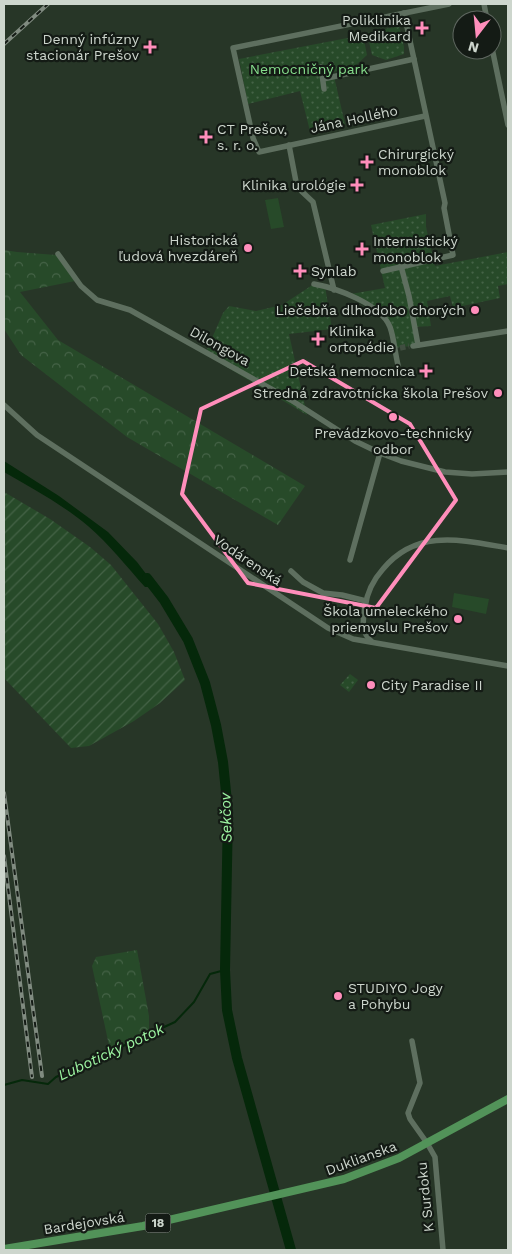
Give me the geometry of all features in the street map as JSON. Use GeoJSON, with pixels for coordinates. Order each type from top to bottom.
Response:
{"type":"FeatureCollection","features":[{"type":"Feature","properties":{"kind":"main road","name":"Duklianska"},"geometry":{"type":"LineString","coordinates":[[255,1200],[344,1179],[375,1168],[399,1158],[508,1099]]}},
{"type":"Feature","properties":{"kind":"main road","name":"Bardejovská"},"geometry":{"type":"LineString","coordinates":[[6,1247],[142,1226],[255,1200]]}},
{"type":"Feature","properties":{"kind":"street","name":"Jána Hollého"},"geometry":{"type":"LineString","coordinates":[[425,116],[260,152],[253,138],[233,48],[449,4]]}},
{"type":"Feature","properties":{"kind":"street"},"geometry":{"type":"LineString","coordinates":[[383,270],[453,255],[444,208],[445,203],[404,13]]}},
{"type":"Feature","properties":{"kind":"street"},"geometry":{"type":"LineString","coordinates":[[324,79],[414,59]]}},
{"type":"Feature","properties":{"kind":"street"},"geometry":{"type":"LineString","coordinates":[[494,60],[508,125]]}},
{"type":"Feature","properties":{"kind":"street"},"geometry":{"type":"LineString","coordinates":[[321,67],[324,89]]}},
{"type":"Feature","properties":{"kind":"street"},"geometry":{"type":"LineString","coordinates":[[289,145],[297,187],[313,202],[334,290]]}},
{"type":"Feature","properties":{"kind":"street","name":"Dilongova"},"geometry":{"type":"LineString","coordinates":[[58,254],[80,286],[97,300],[130,310],[291,400],[355,441],[401,461],[445,472],[472,474],[508,472]]}},
{"type":"Feature","properties":{"kind":"street"},"geometry":{"type":"LineString","coordinates":[[401,266],[409,296],[415,345],[508,331]]}},
{"type":"Feature","properties":{"kind":"street"},"geometry":{"type":"LineString","coordinates":[[314,284],[334,290],[371,306],[382,315],[390,326],[397,349],[398,365]]}},
{"type":"Feature","properties":{"kind":"street","name":"Vodárenská"},"geometry":{"type":"LineString","coordinates":[[4,405],[37,435],[328,628],[353,639],[508,666]]}},
{"type":"Feature","properties":{"kind":"street"},"geometry":{"type":"LineString","coordinates":[[350,560],[380,453]]}},
{"type":"Feature","properties":{"kind":"street"},"geometry":{"type":"LineString","coordinates":[[374,643],[368,638],[362,626],[366,601],[383,568],[394,557],[414,544],[427,540],[479,542],[508,548]]}},
{"type":"Feature","properties":{"kind":"street"},"geometry":{"type":"LineString","coordinates":[[291,571],[304,582],[323,593],[342,595],[366,601]]}},
{"type":"Feature","properties":{"kind":"street"},"geometry":{"type":"LineString","coordinates":[[412,1041],[420,1083],[408,1113],[410,1119],[427,1143]]}},
{"type":"Feature","properties":{"kind":"street","name":"K Surdoku"},"geometry":{"type":"LineString","coordinates":[[427,1143],[435,1157],[443,1250]]}},
{"type":"Feature","properties":{"kind":"highlighted area"},"geometry":{"type":"Polygon","coordinates":[[[303,361],[410,424],[456,500],[376,608],[248,583],[182,494],[201,409],[303,361]]]}},
{"type":"Feature","properties":{"kind":"green space","name":"Nemocničný park"},"geometry":{"type":"Polygon","coordinates":[[[399,26],[404,54],[386,60],[372,55],[367,33],[399,26]]]}},
{"type":"Feature","properties":{"kind":"green space","name":"Nemocničný park"},"geometry":{"type":"Polygon","coordinates":[[[363,35],[367,55],[354,67],[333,72],[345,124],[310,131],[300,91],[248,104],[239,59],[363,35]]]}},
{"type":"Feature","properties":{"kind":"green space"},"geometry":{"type":"Polygon","coordinates":[[[278,198],[284,227],[271,229],[265,200],[278,198]]]}},
{"type":"Feature","properties":{"kind":"green space"},"geometry":{"type":"Polygon","coordinates":[[[426,214],[426,227],[435,266],[508,252],[508,284],[498,286],[500,298],[453,308],[450,296],[427,301],[431,326],[415,327],[418,345],[394,348],[390,326],[383,315],[345,295],[385,288],[371,225],[426,214]]]}},
{"type":"Feature","properties":{"kind":"green space"},"geometry":{"type":"Polygon","coordinates":[[[4,250],[56,255],[75,281],[20,292],[58,340],[305,486],[278,525],[127,437],[21,355],[4,329],[4,250]]]}},
{"type":"Feature","properties":{"kind":"green space"},"geometry":{"type":"Polygon","coordinates":[[[314,284],[325,286],[332,329],[289,334],[307,415],[205,354],[223,313],[229,306],[256,311],[282,305],[314,284]]]}},
{"type":"Feature","properties":{"kind":"green space"},"geometry":{"type":"Polygon","coordinates":[[[4,492],[50,519],[90,547],[111,565],[158,624],[174,652],[185,680],[160,703],[134,721],[89,746],[71,748],[4,678],[4,492]]]}},
{"type":"Feature","properties":{"kind":"green space"},"geometry":{"type":"Polygon","coordinates":[[[454,593],[489,599],[486,614],[452,607],[454,593]]]}},
{"type":"Feature","properties":{"kind":"green space"},"geometry":{"type":"Polygon","coordinates":[[[350,674],[358,680],[349,692],[340,685],[350,674]]]}},
{"type":"Feature","properties":{"kind":"green space"},"geometry":{"type":"Polygon","coordinates":[[[137,950],[149,1016],[149,1034],[110,1050],[92,966],[96,957],[137,950]]]}},
{"type":"Feature","properties":{"kind":"shaded area"},"geometry":{"type":"Polygon","coordinates":[[[4,461],[59,496],[108,532],[137,562],[156,587],[145,587],[103,540],[78,518],[4,472],[4,461]]]}},
{"type":"Feature","properties":{"kind":"waterway","name":"Sekčov"},"geometry":{"type":"LineString","coordinates":[[147,578],[164,600],[188,640],[205,683],[216,725],[223,762],[228,812],[225,970],[227,1010],[237,1058],[291,1250]]}},
{"type":"Feature","properties":{"kind":"waterway","name":"Ľubotický potok"},"geometry":{"type":"LineString","coordinates":[[4,1085],[22,1080],[48,1084],[56,1077],[175,1022],[194,1002],[210,974],[225,970]]}},
{"type":"Feature","properties":{"kind":"tunnel"},"geometry":{"type":"LineString","coordinates":[[400,348],[409,346]]}},
{"type":"Feature","properties":{"kind":"railway"},"geometry":{"type":"LineString","coordinates":[[4,44],[48,4]]}},
{"type":"Feature","properties":{"kind":"railway"},"geometry":{"type":"LineString","coordinates":[[4,793],[42,1076]]}},
{"type":"Feature","properties":{"kind":"railway"},"geometry":{"type":"LineString","coordinates":[[4,856],[32,1077]]}},
{"type":"Feature","properties":{"kind":"place","name":"Poliklinika Medikard"},"geometry":{"type":"Point","coordinates":[422,28]}},
{"type":"Feature","properties":{"kind":"place","name":"Denný infúzny stacionár Prešov"},"geometry":{"type":"Point","coordinates":[150,47]}},
{"type":"Feature","properties":{"kind":"place","name":"CT Prešov, s. r. o."},"geometry":{"type":"Point","coordinates":[206,137]}},
{"type":"Feature","properties":{"kind":"place","name":"Chirurgický monoblok"},"geometry":{"type":"Point","coordinates":[367,162]}},
{"type":"Feature","properties":{"kind":"place","name":"Klinika urológie"},"geometry":{"type":"Point","coordinates":[357,185]}},
{"type":"Feature","properties":{"kind":"place","name":"Historická ľudová hvezdáreň"},"geometry":{"type":"Point","coordinates":[248,248]}},
{"type":"Feature","properties":{"kind":"place","name":"Internistický monoblok"},"geometry":{"type":"Point","coordinates":[362,249]}},
{"type":"Feature","properties":{"kind":"place","name":"Synlab"},"geometry":{"type":"Point","coordinates":[300,271]}},
{"type":"Feature","properties":{"kind":"place","name":"Liečebňa dlhodobo chorých"},"geometry":{"type":"Point","coordinates":[475,310]}},
{"type":"Feature","properties":{"kind":"place","name":"Klinika ortopédie"},"geometry":{"type":"Point","coordinates":[318,339]}},
{"type":"Feature","properties":{"kind":"place","name":"Detská nemocnica"},"geometry":{"type":"Point","coordinates":[426,371]}},
{"type":"Feature","properties":{"kind":"place","name":"Stredná zdravotnícka škola Prešov"},"geometry":{"type":"Point","coordinates":[498,393]}},
{"type":"Feature","properties":{"kind":"place","name":"Prevádzkovo‑technický odbor"},"geometry":{"type":"Point","coordinates":[393,417]}},
{"type":"Feature","properties":{"kind":"place","name":"Škola umeleckého priemyslu Prešov"},"geometry":{"type":"Point","coordinates":[458,619]}},
{"type":"Feature","properties":{"kind":"place","name":"City Paradise II"},"geometry":{"type":"Point","coordinates":[371,685]}},
{"type":"Feature","properties":{"kind":"place","name":"STUDIYO Jogy a Pohybu"},"geometry":{"type":"Point","coordinates":[338,996]}}]}
